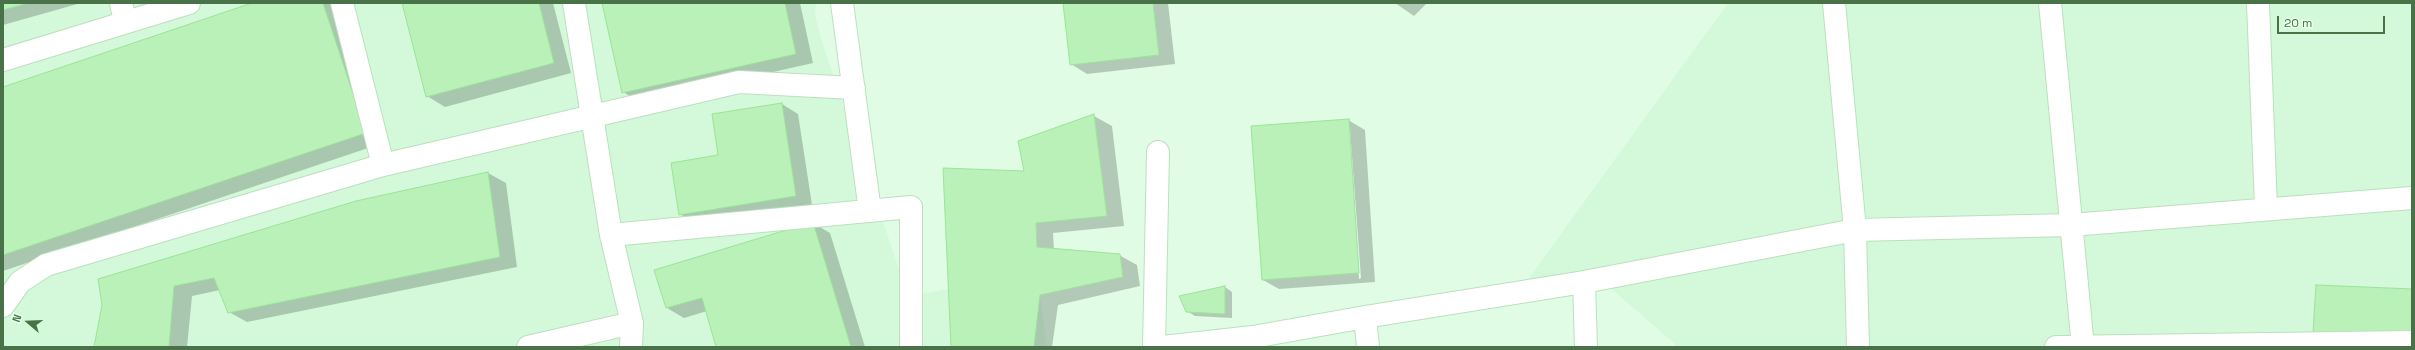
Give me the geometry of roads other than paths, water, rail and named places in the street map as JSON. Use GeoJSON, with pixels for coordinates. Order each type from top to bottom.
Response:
{"type":"FeatureCollection","features":[{"type":"Feature","properties":{"kind":"street"},"geometry":{"type":"LineString","coordinates":[[3,60],[123,12],[190,3]]}},
{"type":"Feature","properties":{"kind":"street"},"geometry":{"type":"LineString","coordinates":[[342,3],[383,165]]}},
{"type":"Feature","properties":{"kind":"street"},"geometry":{"type":"LineString","coordinates":[[574,3],[611,235],[632,323],[631,347]]}},
{"type":"Feature","properties":{"kind":"street"},"geometry":{"type":"LineString","coordinates":[[842,3],[870,211]]}},
{"type":"Feature","properties":{"kind":"street"},"geometry":{"type":"LineString","coordinates":[[1834,3],[1855,230],[1858,347]]}},
{"type":"Feature","properties":{"kind":"street"},"geometry":{"type":"LineString","coordinates":[[2050,3],[2084,346]]}},
{"type":"Feature","properties":{"kind":"street"},"geometry":{"type":"LineString","coordinates":[[2258,3],[2266,208]]}},
{"type":"Feature","properties":{"kind":"street"},"geometry":{"type":"LineString","coordinates":[[3,306],[20,282],[46,265],[383,165],[739,82],[854,88]]}},
{"type":"Feature","properties":{"kind":"street"},"geometry":{"type":"LineString","coordinates":[[1154,347],[1158,152]]}},
{"type":"Feature","properties":{"kind":"street"},"geometry":{"type":"LineString","coordinates":[[1163,347],[1253,337],[1365,316],[1584,282],[1855,230],[2072,225],[2266,208],[2412,198]]}},
{"type":"Feature","properties":{"kind":"street"},"geometry":{"type":"LineString","coordinates":[[611,235],[911,207],[911,347]]}},
{"type":"Feature","properties":{"kind":"street"},"geometry":{"type":"LineString","coordinates":[[1584,282],[1586,347]]}},
{"type":"Feature","properties":{"kind":"street"},"geometry":{"type":"LineString","coordinates":[[1365,316],[1368,347]]}},
{"type":"Feature","properties":{"kind":"street"},"geometry":{"type":"LineString","coordinates":[[528,347],[632,323]]}},
{"type":"Feature","properties":{"kind":"street"},"geometry":{"type":"LineString","coordinates":[[2056,347],[2412,342]]}}]}
